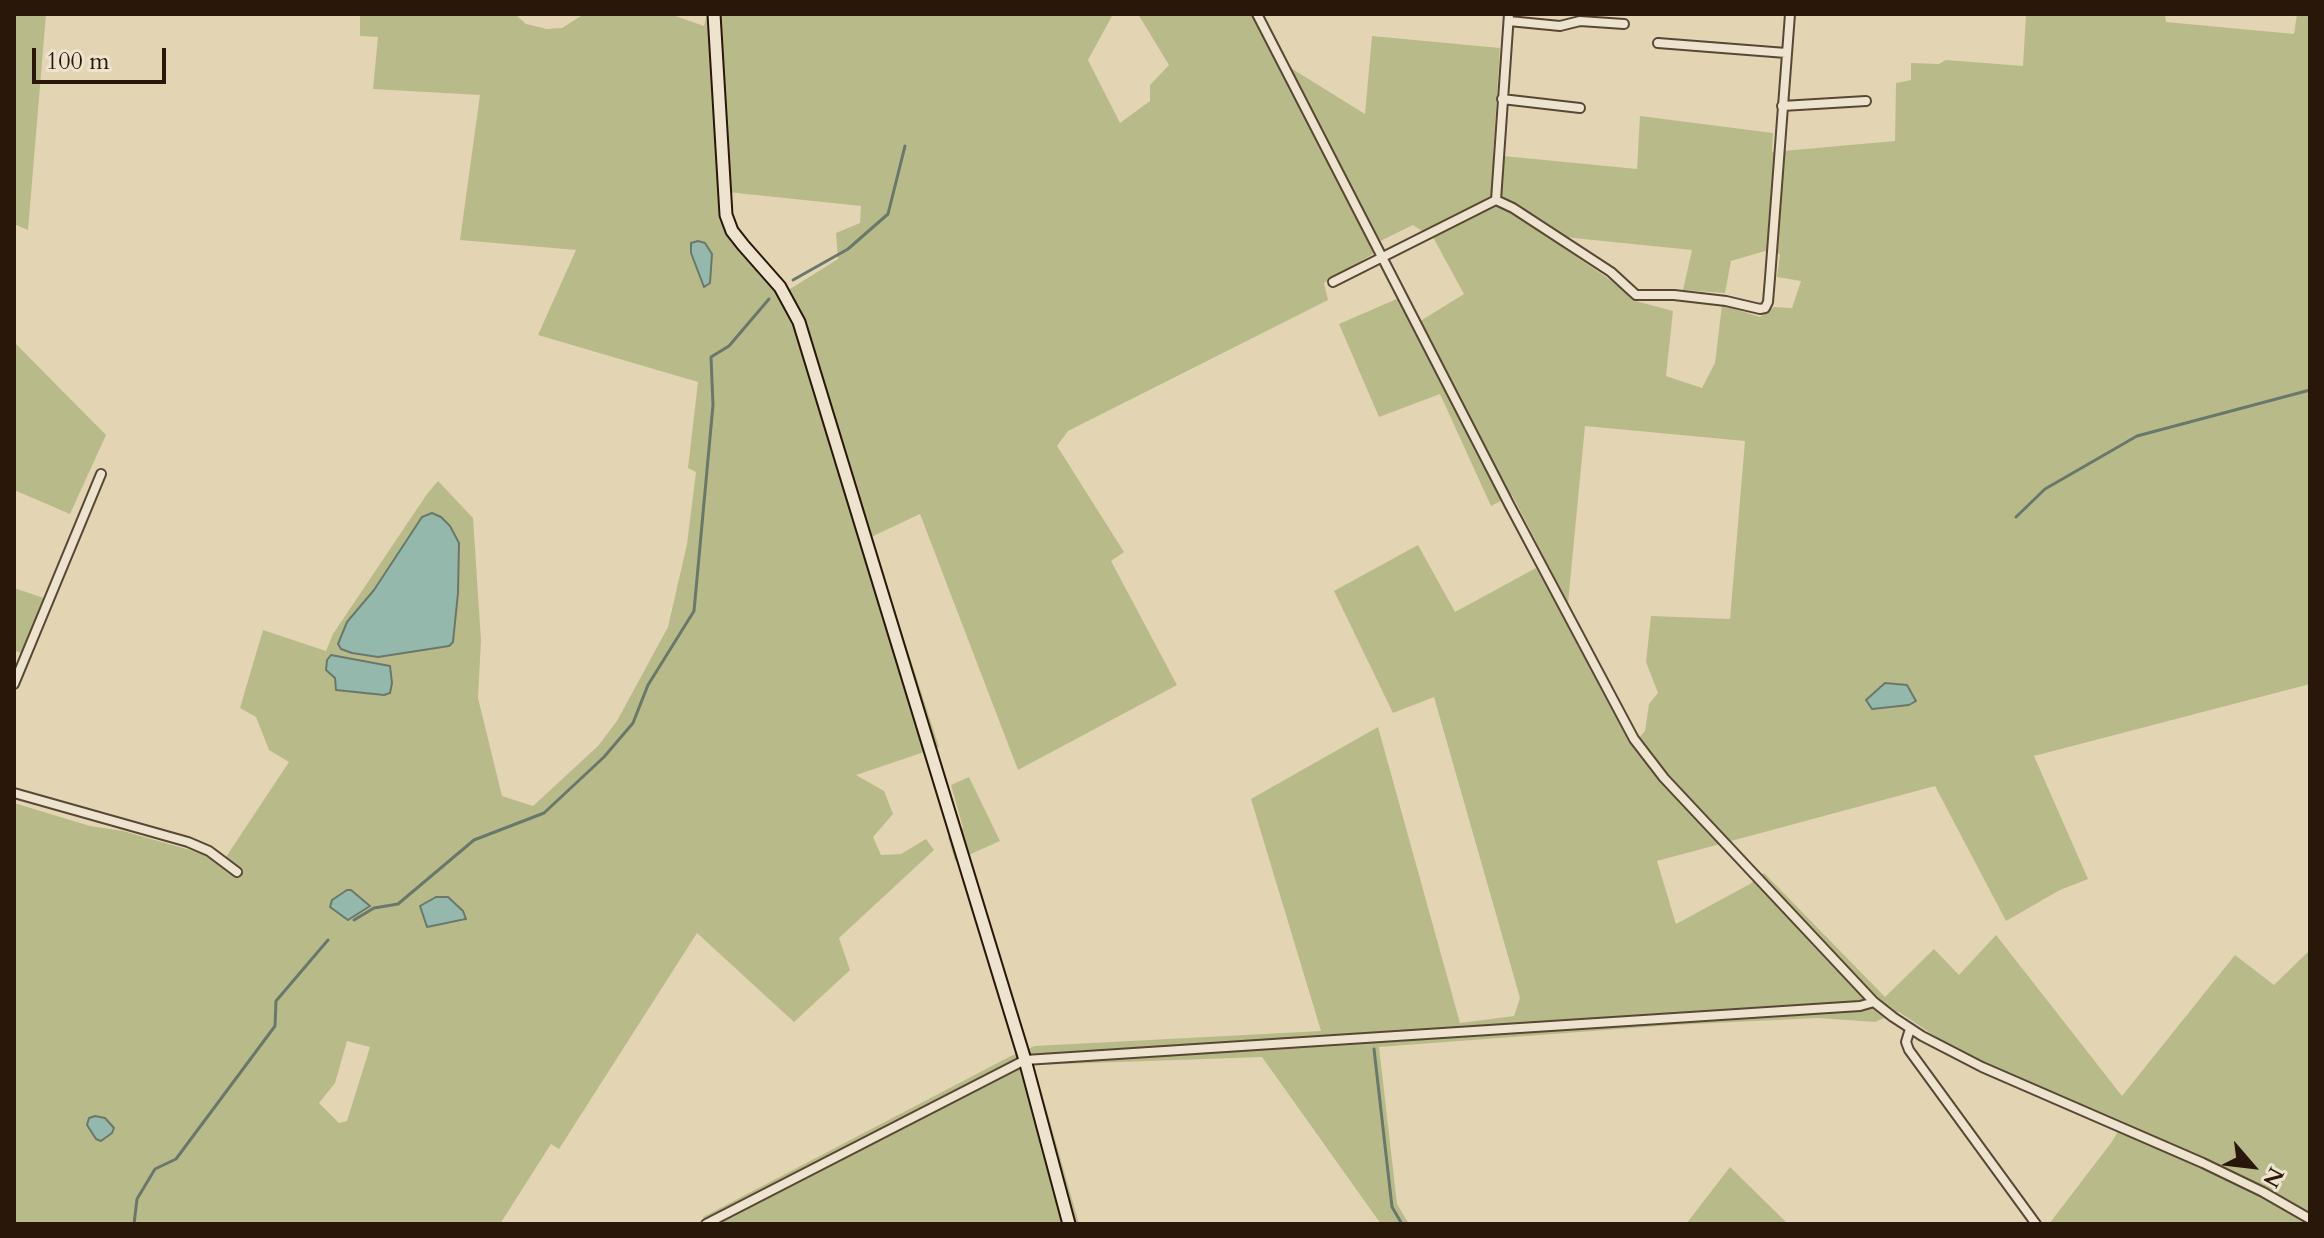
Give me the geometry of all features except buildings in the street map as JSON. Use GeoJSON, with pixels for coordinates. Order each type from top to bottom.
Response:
{"type":"FeatureCollection","features":[{"type":"Feature","properties":{"kind":"street"},"geometry":{"type":"LineString","coordinates":[[714,14],[726,215],[732,231],[780,287],[795,313],[1025,1060],[1069,1224]]}},
{"type":"Feature","properties":{"kind":"street"},"geometry":{"type":"LineString","coordinates":[[1257,14],[1517,518],[1645,756],[1874,1002],[1910,1029],[1982,1067],[2203,1163],[2310,1219]]}},
{"type":"Feature","properties":{"kind":"street"},"geometry":{"type":"LineString","coordinates":[[1496,200],[1611,272],[1636,295],[1713,299],[1760,309],[1768,302],[1790,14]]}},
{"type":"Feature","properties":{"kind":"street"},"geometry":{"type":"LineString","coordinates":[[1496,200],[1509,18],[1560,26],[1580,21],[1624,24]]}},
{"type":"Feature","properties":{"kind":"street"},"geometry":{"type":"LineString","coordinates":[[1658,43],[1786,53]]}},
{"type":"Feature","properties":{"kind":"street"},"geometry":{"type":"LineString","coordinates":[[1502,99],[1580,108]]}},
{"type":"Feature","properties":{"kind":"street"},"geometry":{"type":"LineString","coordinates":[[1782,106],[1866,101]]}},
{"type":"Feature","properties":{"kind":"street"},"geometry":{"type":"LineString","coordinates":[[1333,282],[1496,200]]}},
{"type":"Feature","properties":{"kind":"street"},"geometry":{"type":"LineString","coordinates":[[14,684],[101,474]]}},
{"type":"Feature","properties":{"kind":"street"},"geometry":{"type":"LineString","coordinates":[[14,793],[188,842],[209,851],[237,872]]}},
{"type":"Feature","properties":{"kind":"street"},"geometry":{"type":"LineString","coordinates":[[706,1224],[1025,1060],[1860,1006],[1874,1002]]}},
{"type":"Feature","properties":{"kind":"street"},"geometry":{"type":"LineString","coordinates":[[1910,1029],[1906,1042],[1909,1050],[2036,1224]]}},
{"type":"Feature","properties":{"kind":"green space"},"geometry":{"type":"Polygon","coordinates":[[[14,14],[46,14],[28,230],[14,224],[14,14]]]}},
{"type":"Feature","properties":{"kind":"green space"},"geometry":{"type":"Polygon","coordinates":[[[360,14],[515,14],[526,24],[547,29],[562,28],[584,14],[670,14],[704,26],[707,14],[1113,14],[1088,60],[1120,123],[1150,101],[1150,85],[1169,65],[1138,14],[1251,14],[1273,57],[1365,114],[1372,36],[1500,48],[1493,155],[1637,169],[1640,116],[1773,133],[1772,152],[1895,141],[1896,83],[1911,80],[1911,63],[1939,64],[1946,60],[2023,66],[2026,14],[2165,14],[2166,22],[2294,34],[2297,14],[2310,14],[2310,684],[2034,756],[2088,879],[2060,890],[2006,921],[1935,786],[1657,861],[1676,924],[1750,884],[1764,873],[1885,997],[1934,949],[1959,975],[1996,935],[2122,1096],[2235,955],[2274,985],[2310,950],[2310,1224],[2049,1224],[2124,1122],[1957,1051],[1899,1012],[1875,1022],[1818,1018],[1673,1025],[1379,1047],[1397,1204],[1409,1224],[1381,1224],[1262,1057],[1034,1065],[1079,1224],[708,1224],[703,1217],[1035,1046],[1321,1031],[1251,799],[1378,727],[1460,1023],[1514,1016],[1520,998],[1434,697],[1393,713],[1334,591],[1418,545],[1455,612],[1536,568],[1633,745],[1645,731],[1649,704],[1658,693],[1646,662],[1651,616],[1730,619],[1745,441],[1585,426],[1568,603],[1512,495],[1491,506],[1440,394],[1379,417],[1339,324],[1399,298],[1414,325],[1464,294],[1434,239],[1413,225],[1370,246],[1373,254],[1324,283],[1328,300],[1068,431],[1057,446],[1124,552],[1111,561],[1177,685],[1018,770],[920,514],[871,537],[939,747],[856,775],[884,791],[893,814],[873,837],[881,855],[901,854],[926,839],[934,850],[839,938],[850,970],[794,1022],[697,933],[559,1149],[551,1144],[500,1224],[14,1224],[14,803],[90,826],[123,831],[197,852],[209,856],[220,866],[289,762],[269,750],[256,717],[240,708],[263,630],[326,651],[333,634],[438,481],[473,518],[481,640],[478,698],[502,796],[533,806],[598,746],[617,721],[668,627],[687,544],[696,472],[688,468],[698,382],[538,335],[576,250],[460,240],[480,95],[373,89],[378,37],[360,36],[360,14]],[[718,191],[719,219],[731,242],[779,296],[838,259],[836,233],[860,223],[861,206],[718,191]],[[1564,237],[1562,247],[1622,288],[1632,300],[1673,311],[1666,376],[1702,388],[1715,363],[1722,305],[1760,317],[1774,307],[1792,308],[1801,281],[1777,277],[1780,254],[1765,251],[1731,261],[1725,293],[1683,290],[1692,250],[1564,237]],[[331,655],[326,670],[335,678],[336,690],[391,690],[390,666],[387,665],[331,655]],[[351,890],[332,900],[330,907],[369,905],[351,890]],[[436,897],[420,906],[429,927],[464,921],[465,914],[448,897],[436,897]],[[347,1041],[335,1083],[319,1103],[339,1123],[347,1121],[370,1047],[347,1041]]]}},
{"type":"Feature","properties":{"kind":"green space"},"geometry":{"type":"Polygon","coordinates":[[[14,342],[106,435],[70,514],[14,490],[14,342]]]}},
{"type":"Feature","properties":{"kind":"green space"},"geometry":{"type":"Polygon","coordinates":[[[14,588],[44,598],[23,654],[14,650],[14,588]]]}},
{"type":"Feature","properties":{"kind":"green space"},"geometry":{"type":"Polygon","coordinates":[[[969,777],[1000,841],[955,861],[948,837],[963,828],[951,785],[969,777]]]}},
{"type":"Feature","properties":{"kind":"green space"},"geometry":{"type":"Polygon","coordinates":[[[1730,1167],[1788,1224],[1686,1224],[1730,1167]]]}},
{"type":"Feature","properties":{"kind":"water"},"geometry":{"type":"Polygon","coordinates":[[[691,243],[705,243],[712,254],[710,283],[704,287],[691,253],[691,243]]]}},
{"type":"Feature","properties":{"kind":"water"},"geometry":{"type":"Polygon","coordinates":[[[432,513],[450,526],[459,543],[453,642],[449,646],[378,657],[341,649],[338,644],[347,622],[374,590],[422,517],[432,513]]]}},
{"type":"Feature","properties":{"kind":"water"},"geometry":{"type":"Polygon","coordinates":[[[331,655],[390,666],[390,693],[336,690],[335,678],[326,670],[331,655]]]}},
{"type":"Feature","properties":{"kind":"water"},"geometry":{"type":"Polygon","coordinates":[[[1885,683],[1907,685],[1916,701],[1909,705],[1872,709],[1866,700],[1885,683]]]}},
{"type":"Feature","properties":{"kind":"water"},"geometry":{"type":"Polygon","coordinates":[[[347,890],[370,906],[348,920],[330,907],[332,900],[347,890]]]}},
{"type":"Feature","properties":{"kind":"water"},"geometry":{"type":"Polygon","coordinates":[[[436,897],[448,897],[463,911],[466,919],[427,927],[420,906],[436,897]]]}},
{"type":"Feature","properties":{"kind":"water"},"geometry":{"type":"Polygon","coordinates":[[[89,1118],[105,1118],[114,1128],[101,1141],[96,1139],[87,1125],[89,1118]]]}},
{"type":"Feature","properties":{"kind":"waterway"},"geometry":{"type":"LineString","coordinates":[[793,280],[848,249],[888,214],[905,146]]}},
{"type":"Feature","properties":{"kind":"waterway"},"geometry":{"type":"LineString","coordinates":[[354,920],[374,908],[398,904],[474,840],[544,813],[604,757],[633,723],[648,685],[694,611],[713,405],[711,357],[729,346],[769,299]]}},
{"type":"Feature","properties":{"kind":"waterway"},"geometry":{"type":"LineString","coordinates":[[2016,517],[2045,489],[2137,436],[2310,390]]}},
{"type":"Feature","properties":{"kind":"waterway"},"geometry":{"type":"LineString","coordinates":[[134,1224],[137,1199],[155,1169],[176,1159],[275,1026],[276,1001],[328,940]]}},
{"type":"Feature","properties":{"kind":"waterway"},"geometry":{"type":"LineString","coordinates":[[1374,1049],[1392,1207],[1402,1224]]}}]}
